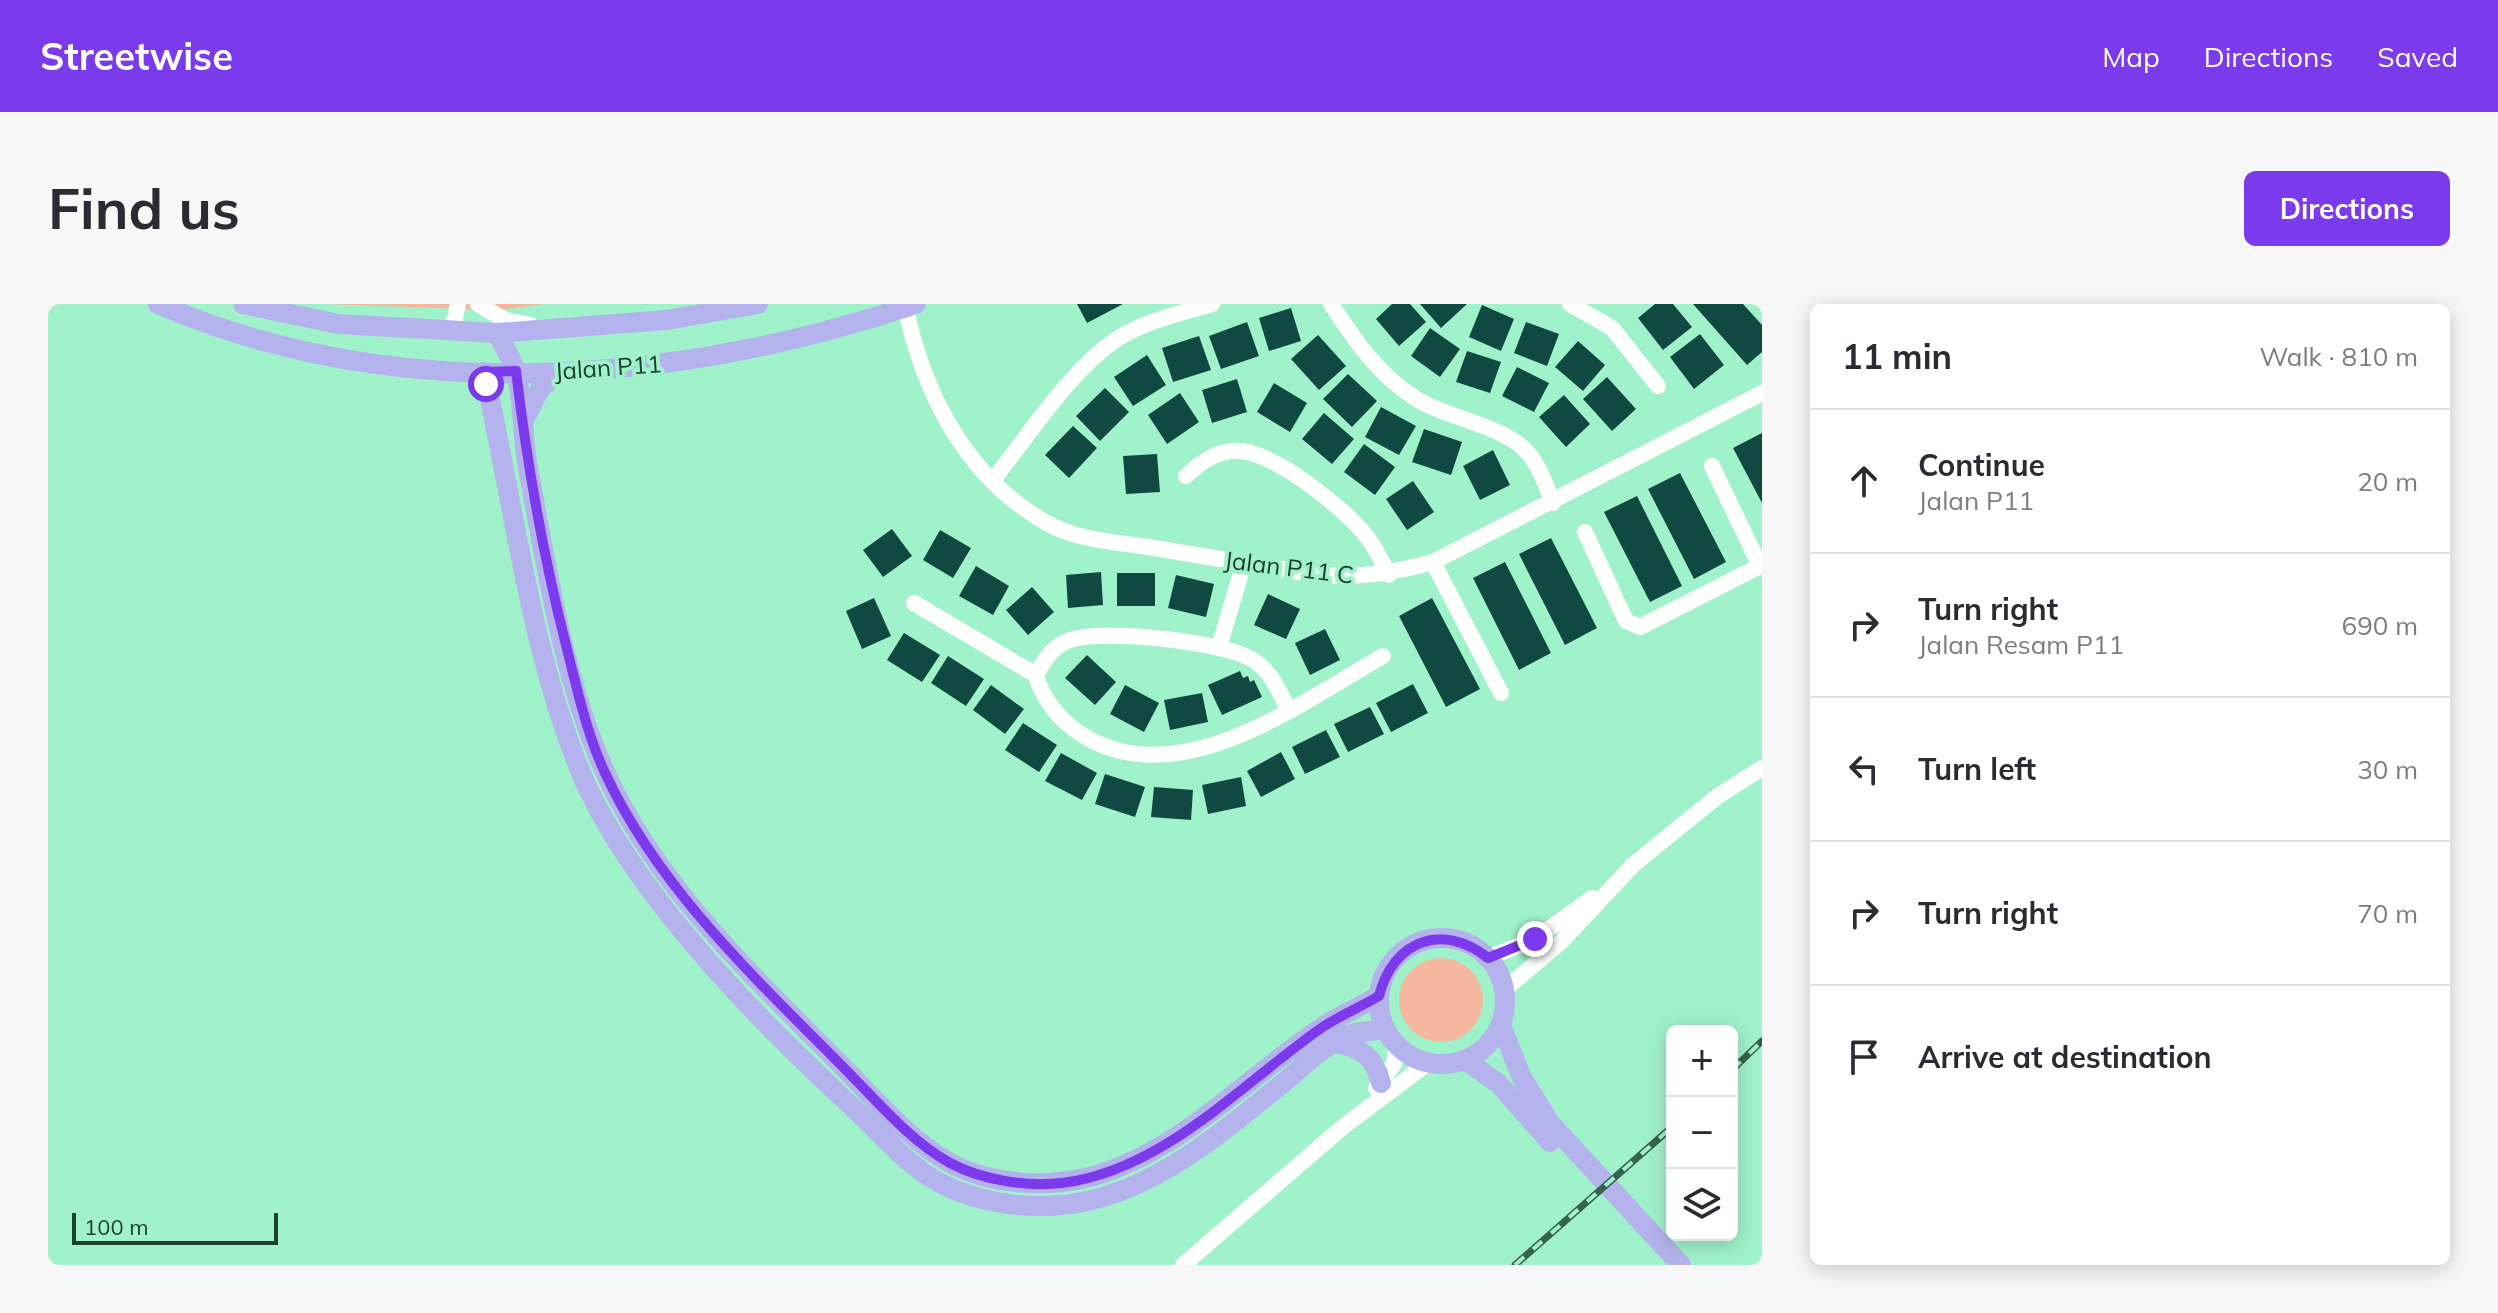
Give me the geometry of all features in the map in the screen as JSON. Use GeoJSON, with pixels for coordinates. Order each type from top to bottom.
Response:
{"type":"FeatureCollection","features":[{"type":"Feature","properties":{"kind":"main road","name":"Jalan P11"},"geometry":{"type":"LineString","coordinates":[[158,304],[214,326],[314,355],[443,373],[559,371],[669,363],[731,354],[909,305]]}},
{"type":"Feature","properties":{"kind":"main road","name":"Jalan P11"},"geometry":{"type":"LineString","coordinates":[[243,304],[338,324],[497,333],[667,320],[758,304]]}},
{"type":"Feature","properties":{"kind":"main road"},"geometry":{"type":"LineString","coordinates":[[497,333],[516,371],[522,424],[555,601],[579,698],[606,774],[634,826],[686,900],[774,997],[886,1110],[950,1163],[1005,1181],[1035,1183],[1062,1183],[1124,1165],[1205,1117],[1321,1028],[1379,996]]}},
{"type":"Feature","properties":{"kind":"main road"},"geometry":{"type":"LineString","coordinates":[[497,333],[484,372],[558,704],[585,784],[615,837],[669,915],[827,1084],[916,1166],[940,1183],[1002,1203],[1064,1205],[1101,1197],[1163,1170],[1218,1135],[1334,1043],[1349,1035],[1385,1029]]}},
{"type":"Feature","properties":{"kind":"main road"},"geometry":{"type":"LineString","coordinates":[[522,424],[540,389],[559,371]]}},
{"type":"Feature","properties":{"kind":"main road"},"geometry":{"type":"LineString","coordinates":[[443,373],[468,385],[493,416]]}},
{"type":"Feature","properties":{"kind":"main road"},"geometry":{"type":"LineString","coordinates":[[1501,1025],[1486,1046],[1465,1060],[1428,1063],[1397,1047],[1385,1029],[1379,996],[1393,963],[1422,942],[1457,940],[1488,958],[1504,990],[1501,1025],[1545,1127]]}},
{"type":"Feature","properties":{"kind":"main road"},"geometry":{"type":"LineString","coordinates":[[1334,1043],[1354,1046],[1365,1053],[1376,1065],[1381,1083]]}},
{"type":"Feature","properties":{"kind":"main road"},"geometry":{"type":"LineString","coordinates":[[1465,1060],[1499,1084],[1545,1127],[1673,1262]]}},
{"type":"Feature","properties":{"kind":"street"},"geometry":{"type":"LineString","coordinates":[[444,331],[454,322],[458,304]]}},
{"type":"Feature","properties":{"kind":"street"},"geometry":{"type":"LineString","coordinates":[[478,304],[505,320],[544,328]]}},
{"type":"Feature","properties":{"kind":"street"},"geometry":{"type":"LineString","coordinates":[[992,481],[1084,367],[1114,342],[1141,326],[1212,304]]}},
{"type":"Feature","properties":{"kind":"street"},"geometry":{"type":"LineString","coordinates":[[1331,304],[1363,353],[1391,381],[1427,405],[1509,439],[1527,451],[1553,503]]}},
{"type":"Feature","properties":{"kind":"street"},"geometry":{"type":"LineString","coordinates":[[1570,304],[1612,328],[1658,386]]}},
{"type":"Feature","properties":{"kind":"street","name":"Jalan P11 C"},"geometry":{"type":"LineString","coordinates":[[909,305],[918,359],[955,438],[992,481],[1048,525],[1090,538],[1317,575],[1389,575],[1433,562],[1762,393]]}},
{"type":"Feature","properties":{"kind":"street"},"geometry":{"type":"LineString","coordinates":[[1186,476],[1203,460],[1222,453],[1239,451],[1277,464],[1353,520],[1368,538],[1389,575]]}},
{"type":"Feature","properties":{"kind":"street"},"geometry":{"type":"LineString","coordinates":[[1585,532],[1626,621],[1640,627],[1761,566],[1712,466]]}},
{"type":"Feature","properties":{"kind":"street"},"geometry":{"type":"LineString","coordinates":[[1433,562],[1501,693]]}},
{"type":"Feature","properties":{"kind":"street"},"geometry":{"type":"LineString","coordinates":[[1219,647],[1244,563]]}},
{"type":"Feature","properties":{"kind":"street"},"geometry":{"type":"LineString","coordinates":[[914,603],[1036,675],[1040,689],[1078,733],[1124,754],[1166,756],[1201,751],[1288,709],[1383,656]]}},
{"type":"Feature","properties":{"kind":"street"},"geometry":{"type":"LineString","coordinates":[[1036,675],[1054,650],[1068,641],[1086,637],[1160,639],[1219,647],[1251,658],[1264,668],[1288,709]]}},
{"type":"Feature","properties":{"kind":"street"},"geometry":{"type":"LineString","coordinates":[[1488,958],[1535,939],[1616,881],[1718,796],[1762,768]]}},
{"type":"Feature","properties":{"kind":"street"},"geometry":{"type":"LineString","coordinates":[[1504,990],[1561,942],[1616,881]]}},
{"type":"Feature","properties":{"kind":"street"},"geometry":{"type":"LineString","coordinates":[[1344,1126],[1394,1064],[1397,1047]]}},
{"type":"Feature","properties":{"kind":"street"},"geometry":{"type":"LineString","coordinates":[[1183,1265],[1344,1126],[1428,1063]]}},
{"type":"Feature","properties":{"kind":"shaded area"},"geometry":{"type":"Polygon","coordinates":[[[326,304],[543,304],[498,310],[326,304]]]}},
{"type":"Feature","properties":{"kind":"shaded area"},"geometry":{"type":"Polygon","coordinates":[[[1433,958],[1449,958],[1465,965],[1476,976],[1483,1000],[1480,1016],[1471,1030],[1449,1042],[1433,1042],[1417,1035],[1406,1024],[1399,1008],[1399,992],[1406,976],[1417,965],[1433,958]]]}},
{"type":"Feature","properties":{"kind":"building"},"geometry":{"type":"Polygon","coordinates":[[[1077,304],[1123,304],[1087,323],[1077,304]]]}},
{"type":"Feature","properties":{"kind":"building"},"geometry":{"type":"Polygon","coordinates":[[[1392,304],[1410,304],[1426,322],[1399,346],[1376,319],[1392,304]]]}},
{"type":"Feature","properties":{"kind":"building"},"geometry":{"type":"Polygon","coordinates":[[[1420,304],[1467,304],[1441,328],[1420,304]]]}},
{"type":"Feature","properties":{"kind":"building"},"geometry":{"type":"Polygon","coordinates":[[[1655,304],[1673,304],[1692,327],[1663,350],[1638,318],[1655,304]]]}},
{"type":"Feature","properties":{"kind":"building"},"geometry":{"type":"Polygon","coordinates":[[[1693,304],[1743,304],[1762,325],[1762,352],[1747,365],[1693,304]]]}},
{"type":"Feature","properties":{"kind":"building"},"geometry":{"type":"Polygon","coordinates":[[[1482,305],[1514,319],[1501,351],[1469,337],[1482,305]]]}},
{"type":"Feature","properties":{"kind":"building"},"geometry":{"type":"Polygon","coordinates":[[[1291,308],[1301,341],[1269,351],[1259,318],[1291,308]]]}},
{"type":"Feature","properties":{"kind":"building"},"geometry":{"type":"Polygon","coordinates":[[[1247,322],[1259,356],[1221,369],[1209,336],[1247,322]]]}},
{"type":"Feature","properties":{"kind":"building"},"geometry":{"type":"Polygon","coordinates":[[[1526,322],[1559,334],[1547,366],[1514,353],[1526,322]]]}},
{"type":"Feature","properties":{"kind":"building"},"geometry":{"type":"Polygon","coordinates":[[[1430,328],[1460,349],[1440,377],[1411,356],[1430,328]]]}},
{"type":"Feature","properties":{"kind":"building"},"geometry":{"type":"Polygon","coordinates":[[[1700,334],[1724,365],[1694,389],[1670,357],[1700,334]]]}},
{"type":"Feature","properties":{"kind":"building"},"geometry":{"type":"Polygon","coordinates":[[[1318,335],[1346,366],[1319,390],[1291,359],[1318,335]]]}},
{"type":"Feature","properties":{"kind":"building"},"geometry":{"type":"Polygon","coordinates":[[[1199,336],[1211,370],[1173,382],[1162,348],[1199,336]]]}},
{"type":"Feature","properties":{"kind":"building"},"geometry":{"type":"Polygon","coordinates":[[[1578,341],[1605,365],[1583,391],[1555,367],[1578,341]]]}},
{"type":"Feature","properties":{"kind":"building"},"geometry":{"type":"Polygon","coordinates":[[[1467,351],[1501,362],[1490,393],[1456,382],[1467,351]]]}},
{"type":"Feature","properties":{"kind":"building"},"geometry":{"type":"Polygon","coordinates":[[[1147,355],[1166,385],[1133,406],[1114,377],[1147,355]]]}},
{"type":"Feature","properties":{"kind":"building"},"geometry":{"type":"Polygon","coordinates":[[[1517,367],[1549,383],[1534,412],[1502,396],[1517,367]]]}},
{"type":"Feature","properties":{"kind":"building"},"geometry":{"type":"Polygon","coordinates":[[[1348,374],[1377,401],[1352,427],[1323,399],[1348,374]]]}},
{"type":"Feature","properties":{"kind":"building"},"geometry":{"type":"Polygon","coordinates":[[[1607,377],[1636,409],[1612,431],[1583,399],[1607,377]]]}},
{"type":"Feature","properties":{"kind":"building"},"geometry":{"type":"Polygon","coordinates":[[[1237,379],[1247,412],[1212,423],[1202,390],[1237,379]]]}},
{"type":"Feature","properties":{"kind":"building"},"geometry":{"type":"Polygon","coordinates":[[[1274,383],[1307,403],[1290,432],[1257,412],[1274,383]]]}},
{"type":"Feature","properties":{"kind":"building"},"geometry":{"type":"Polygon","coordinates":[[[1105,388],[1129,412],[1100,441],[1076,416],[1105,388]]]}},
{"type":"Feature","properties":{"kind":"building"},"geometry":{"type":"Polygon","coordinates":[[[1180,393],[1199,422],[1167,444],[1148,415],[1180,393]]]}},
{"type":"Feature","properties":{"kind":"building"},"geometry":{"type":"Polygon","coordinates":[[[1564,395],[1590,424],[1566,447],[1539,417],[1564,395]]]}},
{"type":"Feature","properties":{"kind":"building"},"geometry":{"type":"Polygon","coordinates":[[[1381,407],[1416,426],[1399,455],[1365,437],[1381,407]]]}},
{"type":"Feature","properties":{"kind":"building"},"geometry":{"type":"Polygon","coordinates":[[[1324,413],[1354,439],[1332,464],[1302,439],[1324,413]]]}},
{"type":"Feature","properties":{"kind":"building"},"geometry":{"type":"Polygon","coordinates":[[[1073,426],[1097,448],[1069,478],[1045,455],[1073,426]]]}},
{"type":"Feature","properties":{"kind":"building"},"geometry":{"type":"Polygon","coordinates":[[[1424,429],[1462,442],[1451,475],[1412,462],[1424,429]]]}},
{"type":"Feature","properties":{"kind":"building"},"geometry":{"type":"Polygon","coordinates":[[[1762,433],[1762,503],[1733,448],[1762,433]]]}},
{"type":"Feature","properties":{"kind":"building"},"geometry":{"type":"Polygon","coordinates":[[[1364,444],[1395,467],[1375,495],[1344,472],[1364,444]]]}},
{"type":"Feature","properties":{"kind":"building"},"geometry":{"type":"Polygon","coordinates":[[[1493,450],[1510,485],[1480,500],[1463,466],[1493,450]]]}},
{"type":"Feature","properties":{"kind":"building"},"geometry":{"type":"Polygon","coordinates":[[[1157,454],[1160,492],[1126,494],[1123,456],[1157,454]]]}},
{"type":"Feature","properties":{"kind":"building"},"geometry":{"type":"Polygon","coordinates":[[[1680,473],[1726,562],[1694,579],[1648,489],[1680,473]]]}},
{"type":"Feature","properties":{"kind":"building"},"geometry":{"type":"Polygon","coordinates":[[[1413,481],[1434,512],[1407,530],[1386,499],[1413,481]]]}},
{"type":"Feature","properties":{"kind":"building"},"geometry":{"type":"Polygon","coordinates":[[[1637,496],[1682,586],[1650,602],[1604,512],[1637,496]]]}},
{"type":"Feature","properties":{"kind":"building"},"geometry":{"type":"Polygon","coordinates":[[[892,529],[912,556],[883,577],[863,550],[892,529]]]}},
{"type":"Feature","properties":{"kind":"building"},"geometry":{"type":"Polygon","coordinates":[[[940,530],[971,548],[953,578],[923,560],[940,530]]]}},
{"type":"Feature","properties":{"kind":"building"},"geometry":{"type":"Polygon","coordinates":[[[1551,538],[1597,628],[1565,645],[1519,554],[1551,538]]]}},
{"type":"Feature","properties":{"kind":"building"},"geometry":{"type":"Polygon","coordinates":[[[1505,562],[1551,653],[1519,670],[1473,578],[1505,562]]]}},
{"type":"Feature","properties":{"kind":"building"},"geometry":{"type":"Polygon","coordinates":[[[976,566],[1009,586],[993,615],[959,596],[976,566]]]}},
{"type":"Feature","properties":{"kind":"building"},"geometry":{"type":"Polygon","coordinates":[[[1101,572],[1103,605],[1068,608],[1066,575],[1101,572]]]}},
{"type":"Feature","properties":{"kind":"building"},"geometry":{"type":"Polygon","coordinates":[[[1117,573],[1155,573],[1155,606],[1117,606],[1117,573]]]}},
{"type":"Feature","properties":{"kind":"building"},"geometry":{"type":"Polygon","coordinates":[[[1176,575],[1214,584],[1206,617],[1168,608],[1176,575]]]}},
{"type":"Feature","properties":{"kind":"building"},"geometry":{"type":"Polygon","coordinates":[[[1032,587],[1054,612],[1028,635],[1006,610],[1032,587]]]}},
{"type":"Feature","properties":{"kind":"building"},"geometry":{"type":"Polygon","coordinates":[[[1268,594],[1300,609],[1286,639],[1254,625],[1268,594]]]}},
{"type":"Feature","properties":{"kind":"building"},"geometry":{"type":"Polygon","coordinates":[[[874,598],[891,636],[862,649],[846,611],[874,598]]]}},
{"type":"Feature","properties":{"kind":"building"},"geometry":{"type":"Polygon","coordinates":[[[1432,598],[1480,689],[1446,707],[1399,616],[1432,598]]]}},
{"type":"Feature","properties":{"kind":"building"},"geometry":{"type":"Polygon","coordinates":[[[1325,629],[1340,660],[1310,675],[1295,643],[1325,629]]]}},
{"type":"Feature","properties":{"kind":"building"},"geometry":{"type":"Polygon","coordinates":[[[904,633],[940,655],[922,682],[887,660],[904,633]]]}},
{"type":"Feature","properties":{"kind":"building"},"geometry":{"type":"Polygon","coordinates":[[[1087,655],[1116,682],[1095,705],[1065,678],[1087,655]]]}},
{"type":"Feature","properties":{"kind":"building"},"geometry":{"type":"Polygon","coordinates":[[[948,656],[984,679],[966,706],[931,683],[948,656]]]}},
{"type":"Feature","properties":{"kind":"building"},"geometry":{"type":"Polygon","coordinates":[[[1240,671],[1243,678],[1248,676],[1250,682],[1254,680],[1262,697],[1222,715],[1208,685],[1240,671]]]}},
{"type":"Feature","properties":{"kind":"building"},"geometry":{"type":"Polygon","coordinates":[[[1413,684],[1428,713],[1391,732],[1376,703],[1413,684]]]}},
{"type":"Feature","properties":{"kind":"building"},"geometry":{"type":"Polygon","coordinates":[[[991,685],[1024,709],[1005,734],[973,710],[991,685]]]}},
{"type":"Feature","properties":{"kind":"building"},"geometry":{"type":"Polygon","coordinates":[[[1125,685],[1159,703],[1144,732],[1110,714],[1125,685]]]}},
{"type":"Feature","properties":{"kind":"building"},"geometry":{"type":"Polygon","coordinates":[[[1202,693],[1208,722],[1170,730],[1164,700],[1202,693]]]}},
{"type":"Feature","properties":{"kind":"building"},"geometry":{"type":"Polygon","coordinates":[[[1370,707],[1384,734],[1348,752],[1334,724],[1370,707]]]}},
{"type":"Feature","properties":{"kind":"building"},"geometry":{"type":"Polygon","coordinates":[[[1023,723],[1057,745],[1039,772],[1005,750],[1023,723]]]}},
{"type":"Feature","properties":{"kind":"building"},"geometry":{"type":"Polygon","coordinates":[[[1326,730],[1340,757],[1305,774],[1292,747],[1326,730]]]}},
{"type":"Feature","properties":{"kind":"building"},"geometry":{"type":"Polygon","coordinates":[[[1281,752],[1295,779],[1261,797],[1247,771],[1281,752]]]}},
{"type":"Feature","properties":{"kind":"building"},"geometry":{"type":"Polygon","coordinates":[[[1061,753],[1097,773],[1082,800],[1045,781],[1061,753]]]}},
{"type":"Feature","properties":{"kind":"building"},"geometry":{"type":"Polygon","coordinates":[[[1105,774],[1145,787],[1135,817],[1095,804],[1105,774]]]}},
{"type":"Feature","properties":{"kind":"building"},"geometry":{"type":"Polygon","coordinates":[[[1241,777],[1246,806],[1208,814],[1202,785],[1241,777]]]}},
{"type":"Feature","properties":{"kind":"building"},"geometry":{"type":"Polygon","coordinates":[[[1154,787],[1193,790],[1191,820],[1151,817],[1154,787]]]}},
{"type":"Feature","properties":{"kind":"railway"},"geometry":{"type":"LineString","coordinates":[[1738,1064],[1762,1041]]}},
{"type":"Feature","properties":{"kind":"railway"},"geometry":{"type":"LineString","coordinates":[[1515,1265],[1666,1132]]}},
{"type":"Feature","properties":{"kind":"route"},"geometry":{"type":"LineString","coordinates":[[486,384],[484,372],[516,371],[527,463],[555,601],[579,698],[606,774],[634,826],[686,900],[774,997],[886,1110],[950,1163],[1005,1181],[1035,1183],[1062,1183],[1124,1165],[1205,1117],[1321,1028],[1379,996],[1383,978],[1406,950],[1422,942],[1457,940],[1474,947],[1488,958],[1535,939]]}}]}
